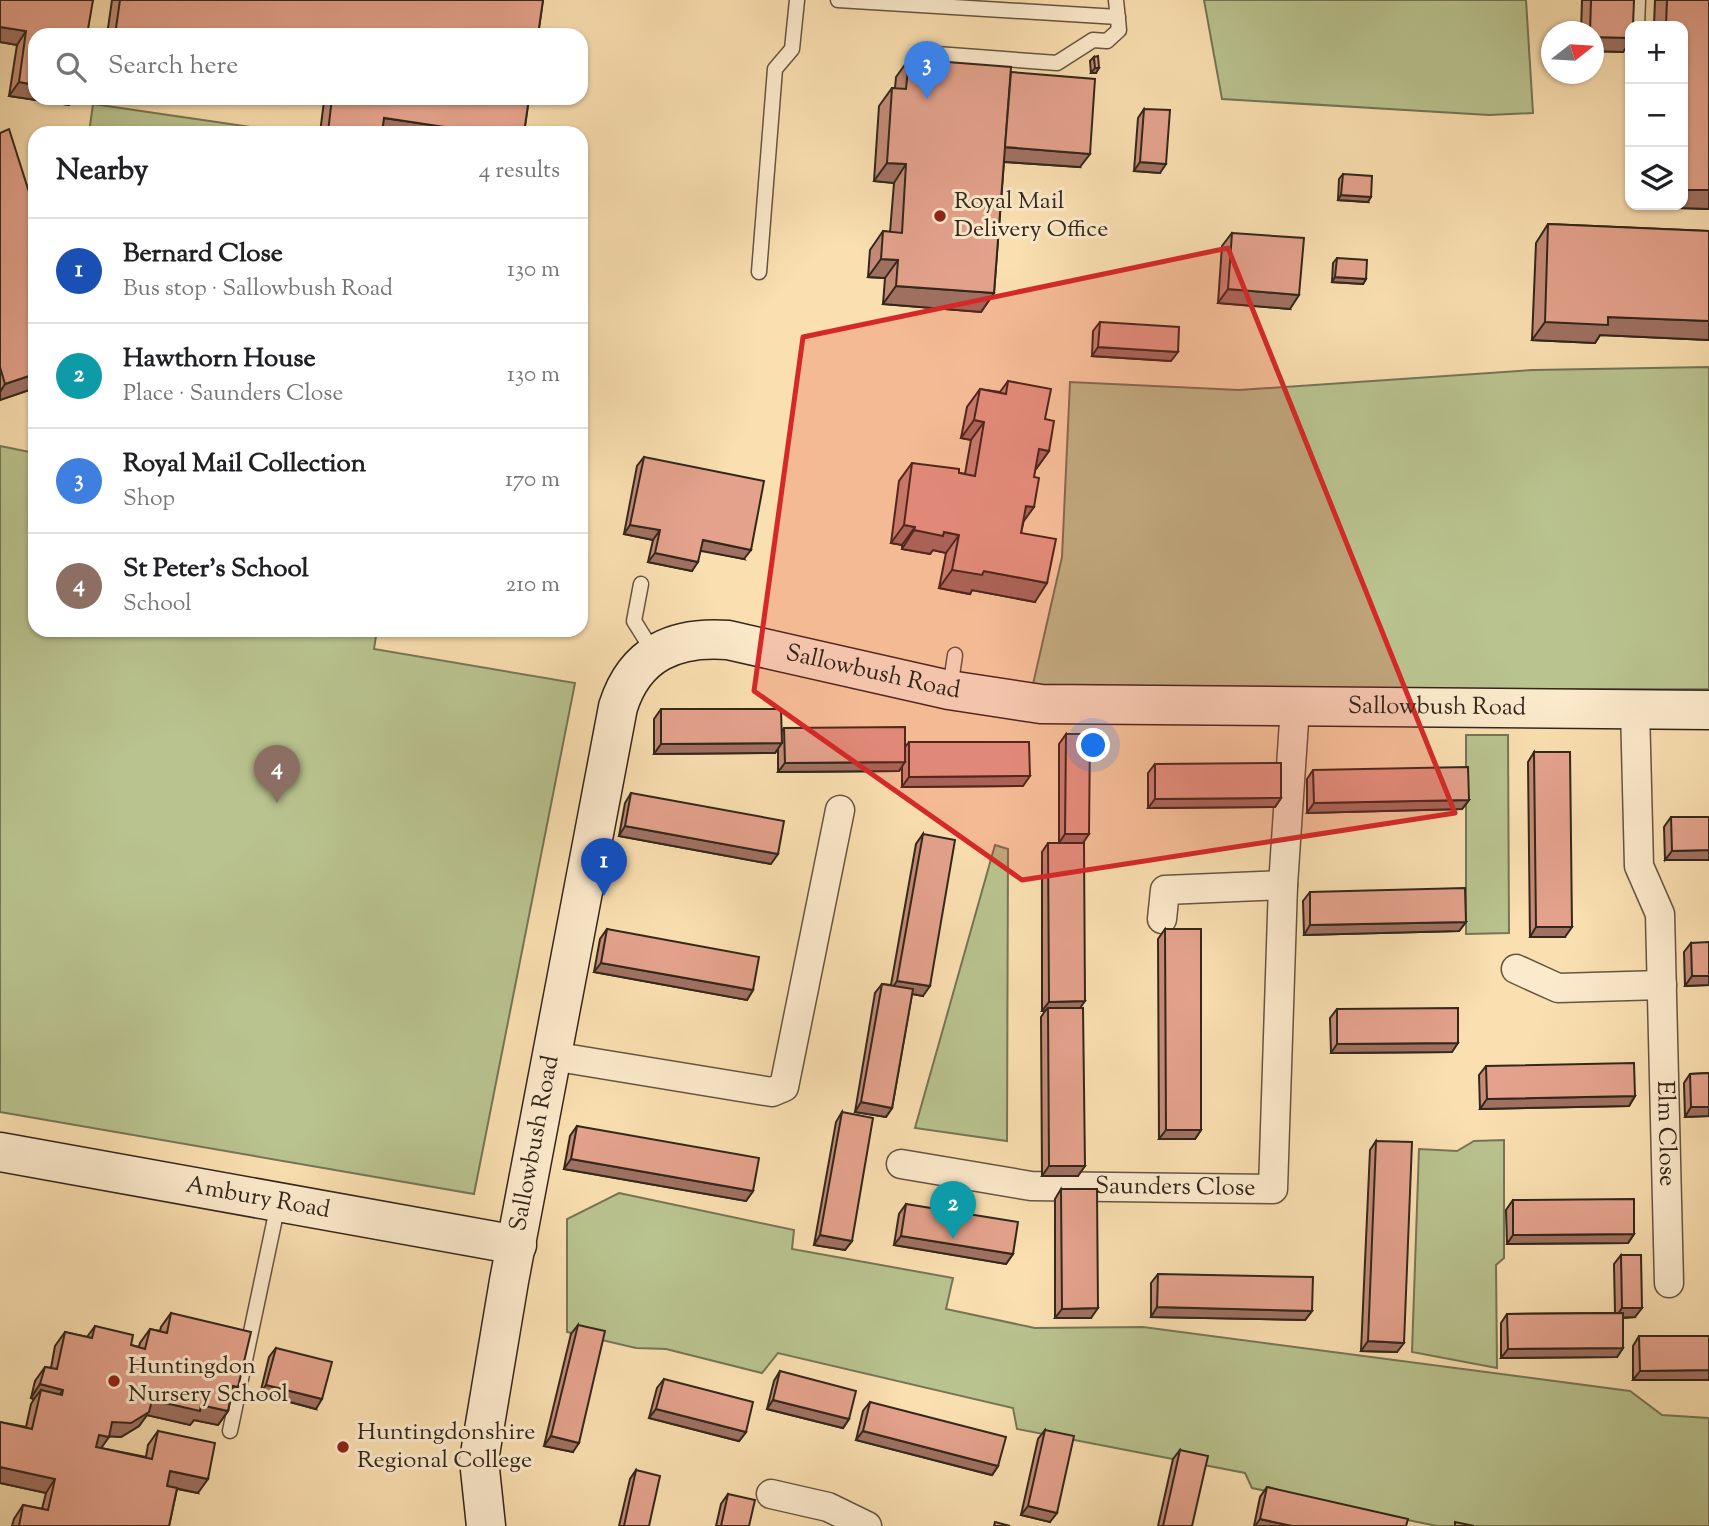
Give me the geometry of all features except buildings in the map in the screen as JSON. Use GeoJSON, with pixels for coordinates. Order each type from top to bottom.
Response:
{"type":"FeatureCollection","features":[{"type":"Feature","properties":{"kind":"street","name":"Sallowbush Road"},"geometry":{"type":"LineString","coordinates":[[485,1526],[479,1460],[618,707],[625,683],[655,654],[700,638],[728,640],[952,673],[1041,704],[1709,710]]}},
{"type":"Feature","properties":{"kind":"street","name":"Saunders Close"},"geometry":{"type":"LineString","coordinates":[[901,1164],[1031,1186],[1273,1189],[1283,886],[1294,706]]}},
{"type":"Feature","properties":{"kind":"street","name":"Elm Close"},"geometry":{"type":"LineString","coordinates":[[1635,709],[1639,866],[1660,914],[1670,1283]]}},
{"type":"Feature","properties":{"kind":"street"},"geometry":{"type":"LineString","coordinates":[[552,1056],[772,1092],[783,1087],[840,810]]}},
{"type":"Feature","properties":{"kind":"street"},"geometry":{"type":"LineString","coordinates":[[1162,919],[1165,890],[1283,886]]}},
{"type":"Feature","properties":{"kind":"street"},"geometry":{"type":"LineString","coordinates":[[1516,969],[1558,988],[1662,985]]}},
{"type":"Feature","properties":{"kind":"street","name":"Ambury Road"},"geometry":{"type":"LineString","coordinates":[[0,1152],[517,1245]]}},
{"type":"Feature","properties":{"kind":"street"},"geometry":{"type":"LineString","coordinates":[[771,1494],[828,1507],[862,1525]]}},
{"type":"Feature","properties":{"kind":"lane"},"geometry":{"type":"LineString","coordinates":[[760,272],[775,69],[792,49],[797,0]]}},
{"type":"Feature","properties":{"kind":"lane"},"geometry":{"type":"LineString","coordinates":[[838,0],[1118,17]]}},
{"type":"Feature","properties":{"kind":"lane"},"geometry":{"type":"LineString","coordinates":[[937,54],[1057,63],[1093,40],[1107,41],[1119,30],[1116,0]]}},
{"type":"Feature","properties":{"kind":"lane"},"geometry":{"type":"LineString","coordinates":[[1637,21],[1638,0]]}},
{"type":"Feature","properties":{"kind":"lane"},"geometry":{"type":"LineString","coordinates":[[641,584],[634,621],[655,654]]}},
{"type":"Feature","properties":{"kind":"lane"},"geometry":{"type":"LineString","coordinates":[[230,1431],[278,1204]]}},
{"type":"Feature","properties":{"kind":"highlighted area"},"geometry":{"type":"Polygon","coordinates":[[[1228,248],[1455,813],[1022,880],[754,691],[803,337],[1228,248]]]}},
{"type":"Feature","properties":{"kind":"green space"},"geometry":{"type":"Polygon","coordinates":[[[1204,0],[1526,0],[1533,113],[1489,115],[1222,99],[1204,0]]]}},
{"type":"Feature","properties":{"kind":"green space"},"geometry":{"type":"Polygon","coordinates":[[[93,105],[100,105],[244,126],[90,126],[93,105]]]}},
{"type":"Feature","properties":{"kind":"green space"},"geometry":{"type":"Polygon","coordinates":[[[1709,367],[1709,689],[1100,691],[1033,684],[1062,557],[1070,382],[1239,390],[1533,370],[1709,367]]]}},
{"type":"Feature","properties":{"kind":"green space"},"geometry":{"type":"Polygon","coordinates":[[[0,446],[28,452],[28,637],[376,637],[374,649],[575,683],[474,1194],[0,1112],[0,446]]]}},
{"type":"Feature","properties":{"kind":"green space"},"geometry":{"type":"Polygon","coordinates":[[[1466,735],[1508,735],[1509,933],[1466,934],[1466,735]]]}},
{"type":"Feature","properties":{"kind":"green space"},"geometry":{"type":"Polygon","coordinates":[[[995,845],[1008,849],[1007,1141],[915,1128],[995,845]]]}},
{"type":"Feature","properties":{"kind":"green space"},"geometry":{"type":"Polygon","coordinates":[[[1504,1140],[1504,1258],[1496,1265],[1497,1368],[1412,1352],[1419,1149],[1457,1151],[1474,1141],[1504,1140]]]}},
{"type":"Feature","properties":{"kind":"green space"},"geometry":{"type":"Polygon","coordinates":[[[619,1193],[794,1230],[792,1249],[953,1278],[946,1309],[1035,1328],[1143,1327],[1630,1391],[1662,1415],[1709,1418],[1709,1526],[1437,1526],[1252,1488],[1245,1473],[1017,1429],[1013,1408],[778,1353],[762,1373],[666,1349],[636,1348],[567,1332],[567,1219],[619,1193]]]}},
{"type":"Feature","properties":{"kind":"place","name":"Royal Mail Collection"},"geometry":{"type":"Point","coordinates":[927,99]}},
{"type":"Feature","properties":{"kind":"place","name":"Royal Mail Delivery Office"},"geometry":{"type":"Point","coordinates":[940,216]}},
{"type":"Feature","properties":{"kind":"place","name":"St Peter's School"},"geometry":{"type":"Point","coordinates":[277,803]}},
{"type":"Feature","properties":{"kind":"place","name":"Bernard Close"},"geometry":{"type":"Point","coordinates":[604,896]}},
{"type":"Feature","properties":{"kind":"place","name":"Hawthorn House"},"geometry":{"type":"Point","coordinates":[953,1239]}},
{"type":"Feature","properties":{"kind":"place","name":"Huntingdon Nursery School"},"geometry":{"type":"Point","coordinates":[114,1381]}},
{"type":"Feature","properties":{"kind":"place","name":"Huntingdonshire Regional College"},"geometry":{"type":"Point","coordinates":[343,1447]}}]}
